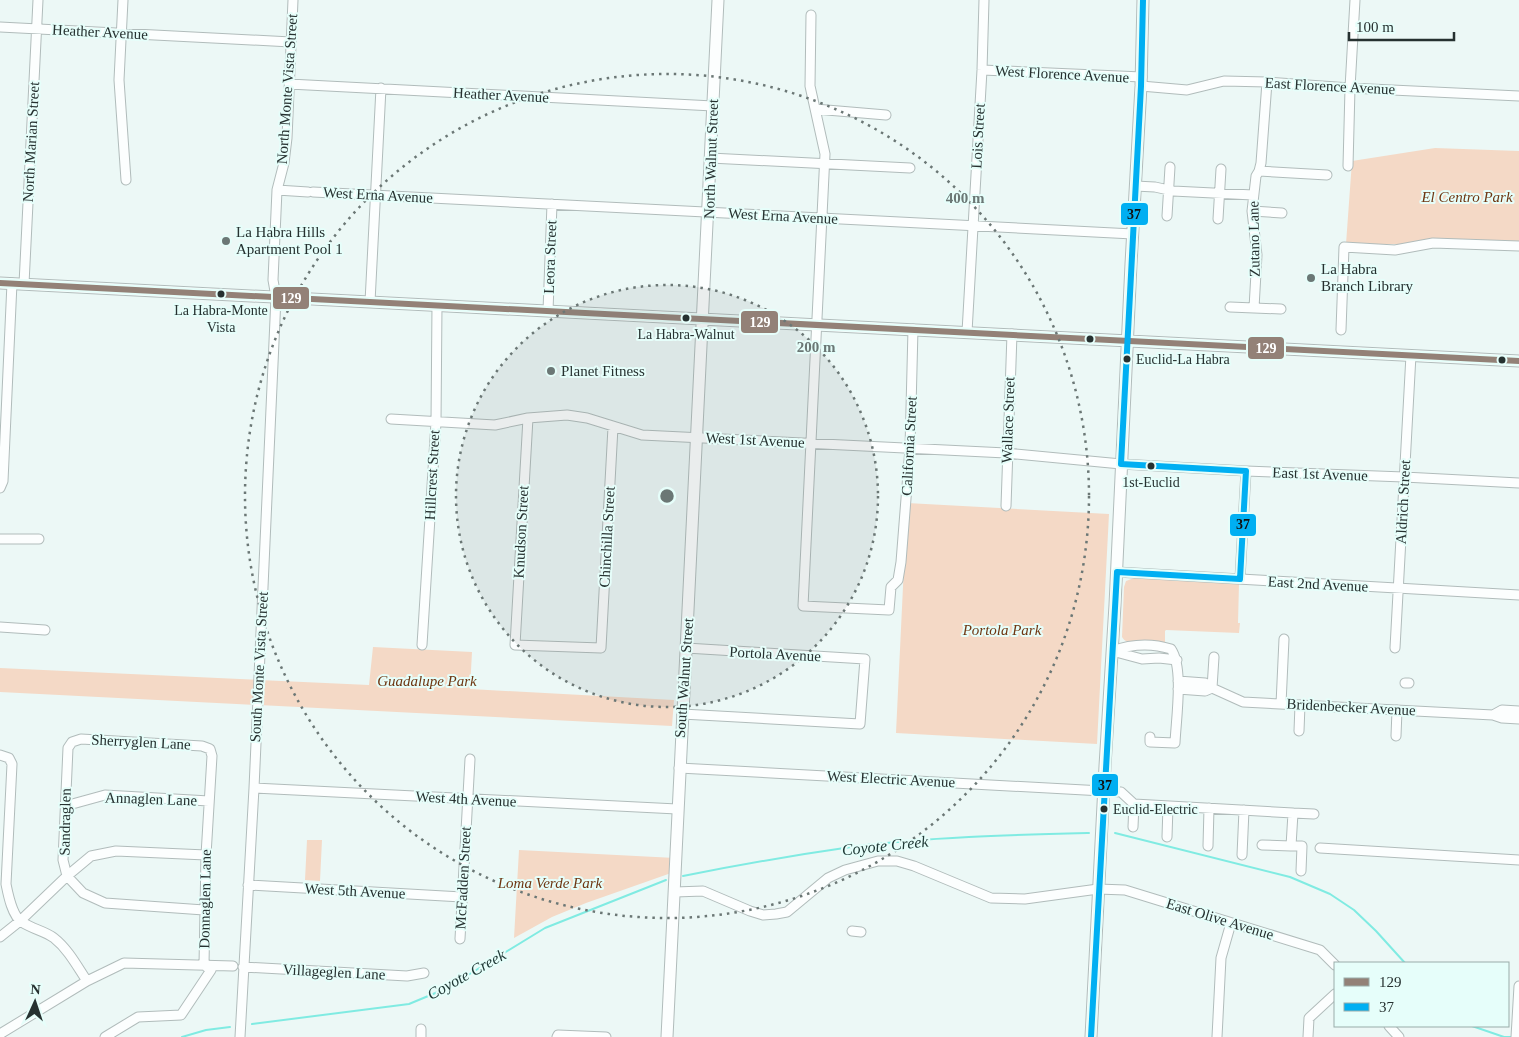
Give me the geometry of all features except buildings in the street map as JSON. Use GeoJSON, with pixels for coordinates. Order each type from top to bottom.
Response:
{"type":"FeatureCollection","features":[{"type":"Feature","properties":{"kind":"main road","name":"North Walnut Street"},"geometry":{"type":"LineString","coordinates":[[703,318],[718,0]]}},
{"type":"Feature","properties":{"kind":"main road"},"geometry":{"type":"LineString","coordinates":[[1091,1037],[1142,82],[1143,0]]}},
{"type":"Feature","properties":{"kind":"main road"},"geometry":{"type":"LineString","coordinates":[[6,283],[1519,361]]}},
{"type":"Feature","properties":{"kind":"main road","name":"South Walnut Street"},"geometry":{"type":"LineString","coordinates":[[667,1037],[703,318]]}},
{"type":"Feature","properties":{"kind":"street","name":"North Marian Street"},"geometry":{"type":"LineString","coordinates":[[24,284],[38,0]]}},
{"type":"Feature","properties":{"kind":"street"},"geometry":{"type":"LineString","coordinates":[[123,0],[120,99],[126,180]]}},
{"type":"Feature","properties":{"kind":"street","name":"North Monte Vista Street"},"geometry":{"type":"LineString","coordinates":[[276,297],[273,280],[277,190],[284,163],[293,0]]}},
{"type":"Feature","properties":{"kind":"street","name":"Lois Street"},"geometry":{"type":"LineString","coordinates":[[967,332],[982,70],[984,0]]}},
{"type":"Feature","properties":{"kind":"street"},"geometry":{"type":"LineString","coordinates":[[1348,166],[1355,0]]}},
{"type":"Feature","properties":{"kind":"street"},"geometry":{"type":"LineString","coordinates":[[811,15],[810,86],[825,154],[811,443]]}},
{"type":"Feature","properties":{"kind":"street","name":"Heather Avenue"},"geometry":{"type":"LineString","coordinates":[[0,27],[291,42]]}},
{"type":"Feature","properties":{"kind":"street","name":"West Florence Avenue"},"geometry":{"type":"LineString","coordinates":[[982,70],[1142,82]]}},
{"type":"Feature","properties":{"kind":"street","name":"East Florence Avenue"},"geometry":{"type":"LineString","coordinates":[[1142,82],[1187,90],[1224,81],[1519,96]]}},
{"type":"Feature","properties":{"kind":"street","name":"Zutano Lane"},"geometry":{"type":"LineString","coordinates":[[1254,308],[1257,256],[1252,211],[1256,176],[1259,171],[1267,82]]}},
{"type":"Feature","properties":{"kind":"street","name":"Heather Avenue"},"geometry":{"type":"LineString","coordinates":[[289,84],[713,106]]}},
{"type":"Feature","properties":{"kind":"street"},"geometry":{"type":"LineString","coordinates":[[370,302],[380,88]]}},
{"type":"Feature","properties":{"kind":"street"},"geometry":{"type":"LineString","coordinates":[[815,110],[886,115]]}},
{"type":"Feature","properties":{"kind":"street"},"geometry":{"type":"LineString","coordinates":[[710,158],[910,168]]}},
{"type":"Feature","properties":{"kind":"street"},"geometry":{"type":"LineString","coordinates":[[1167,216],[1170,167]]}},
{"type":"Feature","properties":{"kind":"street"},"geometry":{"type":"LineString","coordinates":[[1218,219],[1221,169]]}},
{"type":"Feature","properties":{"kind":"street"},"geometry":{"type":"LineString","coordinates":[[1259,171],[1327,175]]}},
{"type":"Feature","properties":{"kind":"street"},"geometry":{"type":"LineString","coordinates":[[1135,186],[1220,194],[1253,195]]}},
{"type":"Feature","properties":{"kind":"street","name":"West Erna Avenue"},"geometry":{"type":"LineString","coordinates":[[277,190],[1133,234]]}},
{"type":"Feature","properties":{"kind":"street","name":"Leora Street"},"geometry":{"type":"LineString","coordinates":[[548,311],[552,204]]}},
{"type":"Feature","properties":{"kind":"street"},"geometry":{"type":"LineString","coordinates":[[1252,211],[1282,213]]}},
{"type":"Feature","properties":{"kind":"street"},"geometry":{"type":"LineString","coordinates":[[1341,330],[1344,247],[1395,250],[1433,242],[1519,246]]}},
{"type":"Feature","properties":{"kind":"street"},"geometry":{"type":"LineString","coordinates":[[0,488],[2,482],[6,283]]}},
{"type":"Feature","properties":{"kind":"street","name":"South Monte Vista Street"},"geometry":{"type":"LineString","coordinates":[[240,1037],[254,788],[276,297]]}},
{"type":"Feature","properties":{"kind":"street","name":"Hillcrest Street"},"geometry":{"type":"LineString","coordinates":[[422,645],[436,422],[437,305]]}},
{"type":"Feature","properties":{"kind":"street"},"geometry":{"type":"LineString","coordinates":[[1230,307],[1281,309]]}},
{"type":"Feature","properties":{"kind":"street","name":"California Street"},"geometry":{"type":"LineString","coordinates":[[811,443],[803,606],[889,610],[891,587],[898,580],[901,562],[910,448],[913,329]]}},
{"type":"Feature","properties":{"kind":"street","name":"Wallace Street"},"geometry":{"type":"LineString","coordinates":[[1006,506],[1006,453],[1012,334]]}},
{"type":"Feature","properties":{"kind":"street","name":"Aldrich Street"},"geometry":{"type":"LineString","coordinates":[[1395,648],[1411,355]]}},
{"type":"Feature","properties":{"kind":"street","name":"West 1st Avenue"},"geometry":{"type":"LineString","coordinates":[[391,419],[495,424],[528,418],[568,415],[587,418],[642,435],[1006,453],[1121,464]]}},
{"type":"Feature","properties":{"kind":"street","name":"Knudson Street"},"geometry":{"type":"LineString","coordinates":[[528,418],[515,645],[601,648]]}},
{"type":"Feature","properties":{"kind":"street","name":"Chinchilla Street"},"geometry":{"type":"LineString","coordinates":[[601,648],[613,427]]}},
{"type":"Feature","properties":{"kind":"street","name":"East 1st Avenue"},"geometry":{"type":"LineString","coordinates":[[1121,464],[1519,483]]}},
{"type":"Feature","properties":{"kind":"street"},"geometry":{"type":"LineString","coordinates":[[1240,580],[1246,471]]}},
{"type":"Feature","properties":{"kind":"street"},"geometry":{"type":"LineString","coordinates":[[0,538],[39,539]]}},
{"type":"Feature","properties":{"kind":"street","name":"East 2nd Avenue"},"geometry":{"type":"LineString","coordinates":[[1117,572],[1519,595]]}},
{"type":"Feature","properties":{"kind":"street"},"geometry":{"type":"LineString","coordinates":[[0,627],[45,630]]}},
{"type":"Feature","properties":{"kind":"street"},"geometry":{"type":"LineString","coordinates":[[1281,704],[1284,639]]}},
{"type":"Feature","properties":{"kind":"street"},"geometry":{"type":"LineString","coordinates":[[1112,651],[1127,646],[1166,647],[1171,649],[1177,660],[1178,685],[1175,743],[1150,742],[1150,736]]}},
{"type":"Feature","properties":{"kind":"street","name":"Portola Avenue"},"geometry":{"type":"LineString","coordinates":[[682,714],[860,724],[865,659],[686,648]]}},
{"type":"Feature","properties":{"kind":"street"},"geometry":{"type":"LineString","coordinates":[[1112,651],[1142,659],[1177,660]]}},
{"type":"Feature","properties":{"kind":"street"},"geometry":{"type":"LineString","coordinates":[[1178,685],[1205,692],[1212,688],[1214,657]]}},
{"type":"Feature","properties":{"kind":"street","name":"Bridenbecker Avenue"},"geometry":{"type":"LineString","coordinates":[[1212,688],[1243,702],[1493,715],[1502,718],[1519,719]]}},
{"type":"Feature","properties":{"kind":"street"},"geometry":{"type":"LineString","coordinates":[[1299,731],[1300,705]]}},
{"type":"Feature","properties":{"kind":"street"},"geometry":{"type":"LineString","coordinates":[[1396,736],[1397,710]]}},
{"type":"Feature","properties":{"kind":"street","name":"Bridenbecker Avenue"},"geometry":{"type":"LineString","coordinates":[[1493,715],[1502,710],[1519,711]]}},
{"type":"Feature","properties":{"kind":"street","name":"Sherryglen Lane"},"geometry":{"type":"LineString","coordinates":[[72,742],[81,739],[128,741],[202,746],[210,749]]}},
{"type":"Feature","properties":{"kind":"street","name":"Sandraglen"},"geometry":{"type":"LineString","coordinates":[[72,742],[68,748],[65,806],[63,860],[67,876],[83,893],[105,903],[204,910]]}},
{"type":"Feature","properties":{"kind":"street","name":"Donnaglen Lane"},"geometry":{"type":"LineString","coordinates":[[105,1037],[138,1017],[181,1015],[211,970],[204,965],[206,855],[212,756],[210,749]]}},
{"type":"Feature","properties":{"kind":"street"},"geometry":{"type":"LineString","coordinates":[[0,755],[9,758],[12,764],[6,884],[9,901],[20,921],[52,936],[68,952],[87,981]]}},
{"type":"Feature","properties":{"kind":"street","name":"McFadden Street"},"geometry":{"type":"LineString","coordinates":[[460,938],[470,758]]}},
{"type":"Feature","properties":{"kind":"street","name":"West Electric Avenue"},"geometry":{"type":"LineString","coordinates":[[679,768],[1104,790],[1122,792],[1134,804]]}},
{"type":"Feature","properties":{"kind":"street","name":"West 4th Avenue"},"geometry":{"type":"LineString","coordinates":[[254,788],[677,809]]}},
{"type":"Feature","properties":{"kind":"street","name":"Annaglen Lane"},"geometry":{"type":"LineString","coordinates":[[65,806],[105,795],[209,801]]}},
{"type":"Feature","properties":{"kind":"street"},"geometry":{"type":"LineString","coordinates":[[1133,827],[1134,804],[1314,814]]}},
{"type":"Feature","properties":{"kind":"street"},"geometry":{"type":"LineString","coordinates":[[1167,837],[1168,806]]}},
{"type":"Feature","properties":{"kind":"street"},"geometry":{"type":"LineString","coordinates":[[1208,846],[1209,808]]}},
{"type":"Feature","properties":{"kind":"street"},"geometry":{"type":"LineString","coordinates":[[1242,855],[1244,810]]}},
{"type":"Feature","properties":{"kind":"street"},"geometry":{"type":"LineString","coordinates":[[1291,846],[1293,813]]}},
{"type":"Feature","properties":{"kind":"street"},"geometry":{"type":"LineString","coordinates":[[1262,845],[1302,846],[1301,871]]}},
{"type":"Feature","properties":{"kind":"street"},"geometry":{"type":"LineString","coordinates":[[1320,848],[1519,860]]}},
{"type":"Feature","properties":{"kind":"street"},"geometry":{"type":"LineString","coordinates":[[0,937],[91,856],[110,852],[206,855]]}},
{"type":"Feature","properties":{"kind":"street","name":"East Olive Avenue"},"geometry":{"type":"LineString","coordinates":[[675,892],[703,891],[750,911],[763,915],[776,914],[787,912],[828,878],[845,870],[878,861],[897,861],[914,866],[991,898],[1025,899],[1098,889],[1125,890],[1320,950],[1334,964]]}},
{"type":"Feature","properties":{"kind":"street","name":"West 5th Avenue"},"geometry":{"type":"LineString","coordinates":[[248,885],[462,897]]}},
{"type":"Feature","properties":{"kind":"street"},"geometry":{"type":"LineString","coordinates":[[1217,1037],[1221,958],[1231,923]]}},
{"type":"Feature","properties":{"kind":"street"},"geometry":{"type":"LineString","coordinates":[[0,1034],[87,981],[124,963],[233,966]]}},
{"type":"Feature","properties":{"kind":"street","name":"Villageglen Lane"},"geometry":{"type":"LineString","coordinates":[[243,967],[407,976],[424,973]]}},
{"type":"Feature","properties":{"kind":"street"},"geometry":{"type":"LineString","coordinates":[[1516,1034],[1519,986]]}},
{"type":"Feature","properties":{"kind":"street"},"geometry":{"type":"LineString","coordinates":[[1308,1037],[1309,1018],[1334,995]]}},
{"type":"Feature","properties":{"kind":"street"},"geometry":{"type":"LineString","coordinates":[[1390,1027],[1399,1037]]}},
{"type":"Feature","properties":{"kind":"street"},"geometry":{"type":"LineString","coordinates":[[558,1037],[558,1035],[606,1037]]}},
{"type":"Feature","properties":{"kind":"green space","name":"El Centro Park"},"geometry":{"type":"Polygon","coordinates":[[[1435,148],[1519,151],[1519,244],[1346,244],[1352,161],[1435,148]]]}},
{"type":"Feature","properties":{"kind":"green space","name":"Portola Park"},"geometry":{"type":"Polygon","coordinates":[[[907,503],[1109,514],[1097,744],[896,733],[907,503]]]}},
{"type":"Feature","properties":{"kind":"green space"},"geometry":{"type":"Polygon","coordinates":[[[1134,578],[1239,584],[1239,633],[1166,630],[1165,642],[1145,640],[1128,642],[1122,637],[1124,587],[1126,581],[1134,578]]]}},
{"type":"Feature","properties":{"kind":"green space","name":"Guadalupe Park"},"geometry":{"type":"Polygon","coordinates":[[[373,647],[472,652],[470,689],[674,700],[672,726],[0,692],[0,668],[369,685],[373,647]]]}},
{"type":"Feature","properties":{"kind":"green space"},"geometry":{"type":"Polygon","coordinates":[[[307,840],[322,840],[320,881],[305,880],[307,840]]]}},
{"type":"Feature","properties":{"kind":"green space","name":"Loma Verde Park"},"geometry":{"type":"Polygon","coordinates":[[[519,850],[675,858],[674,872],[552,917],[514,938],[519,850]]]}},
{"type":"Feature","properties":{"kind":"waterway","name":"Coyote Creek"},"geometry":{"type":"LineString","coordinates":[[683,876],[851,847],[970,837],[1089,833]]}},
{"type":"Feature","properties":{"kind":"waterway","name":"Coyote Creek"},"geometry":{"type":"LineString","coordinates":[[1115,833],[1290,877],[1330,894],[1354,910],[1404,962]]}},
{"type":"Feature","properties":{"kind":"waterway","name":"Coyote Creek"},"geometry":{"type":"LineString","coordinates":[[252,1024],[409,1004],[445,989],[545,928],[666,880]]}},
{"type":"Feature","properties":{"kind":"waterway","name":"Coyote Creek"},"geometry":{"type":"LineString","coordinates":[[182,1037],[206,1030],[230,1027]]}},
{"type":"Feature","properties":{"kind":"waterway","name":"Coyote Creek"},"geometry":{"type":"LineString","coordinates":[[1475,1027],[1504,1037],[1514,1037]]}},
{"type":"Feature","properties":{"kind":"transit line","name":"37"},"geometry":{"type":"LineString","coordinates":[[1091,1037],[1117,572],[1240,579],[1246,471],[1121,464],[1141,86],[1143,0]]}},
{"type":"Feature","properties":{"kind":"transit line","name":"129"},"geometry":{"type":"LineString","coordinates":[[0,283],[1519,361]]}},
{"type":"Feature","properties":{"kind":"place","name":"La Habra Hills Apartment Pool 1"},"geometry":{"type":"Point","coordinates":[226,241]}},
{"type":"Feature","properties":{"kind":"place","name":"La Habra Branch Library"},"geometry":{"type":"Point","coordinates":[1311,278]}},
{"type":"Feature","properties":{"kind":"place","name":"La Habra-Monte Vista"},"geometry":{"type":"Point","coordinates":[221,294]}},
{"type":"Feature","properties":{"kind":"place","name":"La Habra-Walnut"},"geometry":{"type":"Point","coordinates":[686,318]}},
{"type":"Feature","properties":{"kind":"place","name":"Euclid-La Habra"},"geometry":{"type":"Point","coordinates":[1127,359]}},
{"type":"Feature","properties":{"kind":"place","name":"Planet Fitness"},"geometry":{"type":"Point","coordinates":[551,371]}},
{"type":"Feature","properties":{"kind":"place","name":"1st-Euclid"},"geometry":{"type":"Point","coordinates":[1151,466]}},
{"type":"Feature","properties":{"kind":"place","name":"Euclid-Electric"},"geometry":{"type":"Point","coordinates":[1104,809]}}]}
